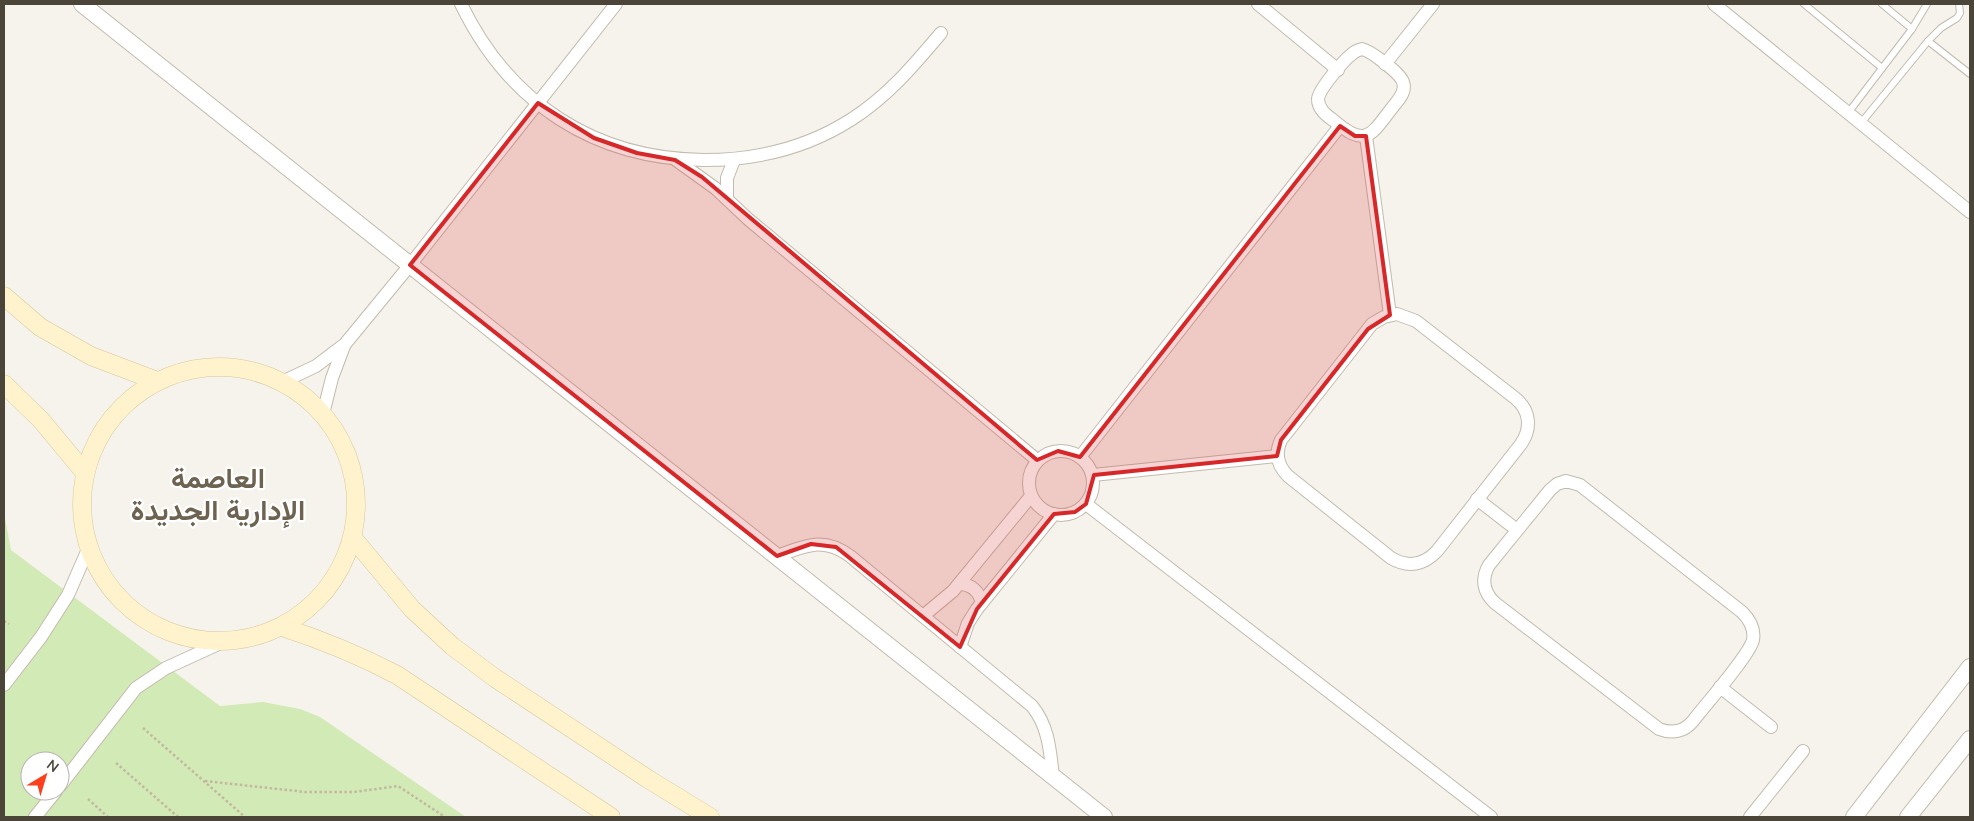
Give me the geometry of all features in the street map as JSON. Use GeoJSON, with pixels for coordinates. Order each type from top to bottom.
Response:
{"type":"FeatureCollection","features":[{"type":"Feature","properties":{"kind":"main road"},"geometry":{"type":"LineString","coordinates":[[4,296],[40,327],[91,356],[156,381]]}},
{"type":"Feature","properties":{"kind":"main road"},"geometry":{"type":"LineString","coordinates":[[210,366],[247,369],[282,382],[304,396],[323,414],[344,446],[355,482],[356,510],[353,538],[342,565],[327,590],[306,611],[282,627],[254,637],[225,641],[205,641],[186,637],[150,622],[119,598],[106,582],[89,548],[82,511],[84,473],[96,441],[110,419],[128,400],[156,381],[192,369],[210,366]]}},
{"type":"Feature","properties":{"kind":"main road"},"geometry":{"type":"LineString","coordinates":[[4,384],[42,420],[84,473]]}},
{"type":"Feature","properties":{"kind":"main road"},"geometry":{"type":"LineString","coordinates":[[353,538],[412,609],[452,646],[503,683],[648,779],[710,817]]}},
{"type":"Feature","properties":{"kind":"main road"},"geometry":{"type":"LineString","coordinates":[[282,627],[337,646],[397,675],[611,817]]}},
{"type":"Feature","properties":{"kind":"street"},"geometry":{"type":"LineString","coordinates":[[82,4],[1104,817]]}},
{"type":"Feature","properties":{"kind":"street"},"geometry":{"type":"LineString","coordinates":[[461,4],[481,40],[495,60],[508,76],[538,103],[574,128],[594,138],[638,153],[675,160],[734,160],[758,156],[790,148],[829,132],[852,120],[892,89],[910,71],[941,33]]}},
{"type":"Feature","properties":{"kind":"street"},"geometry":{"type":"LineString","coordinates":[[282,382],[316,366],[345,344],[410,265],[616,4]]}},
{"type":"Feature","properties":{"kind":"street"},"geometry":{"type":"LineString","coordinates":[[1258,4],[1338,70]]}},
{"type":"Feature","properties":{"kind":"street"},"geometry":{"type":"LineString","coordinates":[[1385,64],[1433,4]]}},
{"type":"Feature","properties":{"kind":"street"},"geometry":{"type":"LineString","coordinates":[[1714,4],[1970,212]]}},
{"type":"Feature","properties":{"kind":"street"},"geometry":{"type":"LineString","coordinates":[[1362,49],[1371,53],[1385,64],[1401,78],[1404,91],[1374,130],[1366,136],[1355,136],[1321,110],[1318,100],[1321,90],[1353,52],[1362,49]]}},
{"type":"Feature","properties":{"kind":"street"},"geometry":{"type":"LineString","coordinates":[[1080,457],[1340,126]]}},
{"type":"Feature","properties":{"kind":"street"},"geometry":{"type":"LineString","coordinates":[[1366,136],[1390,315]]}},
{"type":"Feature","properties":{"kind":"street"},"geometry":{"type":"LineString","coordinates":[[675,160],[727,198],[756,226],[1037,460]]}},
{"type":"Feature","properties":{"kind":"street"},"geometry":{"type":"LineString","coordinates":[[727,198],[727,178],[734,160]]}},
{"type":"Feature","properties":{"kind":"street"},"geometry":{"type":"LineString","coordinates":[[1390,315],[1404,315],[1416,321],[1515,398],[1525,409],[1528,423],[1525,438],[1432,556],[1419,563],[1405,564],[1391,558],[1288,476],[1280,467],[1277,456],[1281,440],[1368,329],[1378,320],[1390,315]]}},
{"type":"Feature","properties":{"kind":"street"},"geometry":{"type":"LineString","coordinates":[[323,414],[332,378],[345,344]]}},
{"type":"Feature","properties":{"kind":"street"},"geometry":{"type":"LineString","coordinates":[[1058,450],[1074,453],[1080,457],[1090,468],[1093,475],[1092,490],[1086,504],[1075,512],[1068,514],[1054,514],[1040,508],[1031,496],[1028,481],[1037,460],[1043,455],[1058,450]]}},
{"type":"Feature","properties":{"kind":"street"},"geometry":{"type":"LineString","coordinates":[[1093,475],[1277,456]]}},
{"type":"Feature","properties":{"kind":"street"},"geometry":{"type":"LineString","coordinates":[[1571,481],[1584,488],[1742,612],[1749,620],[1753,636],[1750,647],[1720,687],[1689,726],[1678,732],[1665,732],[1654,726],[1502,609],[1487,594],[1484,576],[1489,565],[1553,486],[1561,482],[1571,481]]}},
{"type":"Feature","properties":{"kind":"street"},"geometry":{"type":"LineString","coordinates":[[923,616],[939,605],[959,584],[1031,496]]}},
{"type":"Feature","properties":{"kind":"street"},"geometry":{"type":"LineString","coordinates":[[1477,499],[1518,530]]}},
{"type":"Feature","properties":{"kind":"street"},"geometry":{"type":"LineString","coordinates":[[1086,504],[1491,817]]}},
{"type":"Feature","properties":{"kind":"street"},"geometry":{"type":"LineString","coordinates":[[960,647],[968,623],[982,603],[1054,514]]}},
{"type":"Feature","properties":{"kind":"street"},"geometry":{"type":"LineString","coordinates":[[777,556],[811,544],[827,544],[836,547],[850,556],[1025,700],[1037,712],[1048,735],[1053,777]]}},
{"type":"Feature","properties":{"kind":"street"},"geometry":{"type":"LineString","coordinates":[[4,685],[68,596],[89,548]]}},
{"type":"Feature","properties":{"kind":"street"},"geometry":{"type":"LineString","coordinates":[[959,584],[970,586],[974,589],[982,603]]}},
{"type":"Feature","properties":{"kind":"street"},"geometry":{"type":"LineString","coordinates":[[70,773],[136,688],[166,668],[225,641]]}},
{"type":"Feature","properties":{"kind":"street"},"geometry":{"type":"LineString","coordinates":[[1854,817],[1970,667]]}},
{"type":"Feature","properties":{"kind":"street"},"geometry":{"type":"LineString","coordinates":[[1720,687],[1771,726]]}},
{"type":"Feature","properties":{"kind":"street"},"geometry":{"type":"LineString","coordinates":[[1908,817],[1970,739]]}},
{"type":"Feature","properties":{"kind":"street"},"geometry":{"type":"LineString","coordinates":[[1750,817],[1803,751]]}},
{"type":"Feature","properties":{"kind":"street"},"geometry":{"type":"LineString","coordinates":[[36,817],[48,801]]}},
{"type":"Feature","properties":{"kind":"lane"},"geometry":{"type":"LineString","coordinates":[[1804,4],[1882,68]]}},
{"type":"Feature","properties":{"kind":"lane"},"geometry":{"type":"LineString","coordinates":[[1882,4],[1912,29]]}},
{"type":"Feature","properties":{"kind":"lane"},"geometry":{"type":"LineString","coordinates":[[1848,113],[1912,29],[1927,4]]}},
{"type":"Feature","properties":{"kind":"lane"},"geometry":{"type":"LineString","coordinates":[[1861,123],[1928,41],[1941,28],[1957,18],[1960,13],[1959,4]]}},
{"type":"Feature","properties":{"kind":"lane"},"geometry":{"type":"LineString","coordinates":[[1928,41],[1970,74]]}},
{"type":"Feature","properties":{"kind":"path"},"geometry":{"type":"LineString","coordinates":[[4,621],[9,624]]}},
{"type":"Feature","properties":{"kind":"path"},"geometry":{"type":"LineString","coordinates":[[143,728],[245,817]]}},
{"type":"Feature","properties":{"kind":"path"},"geometry":{"type":"LineString","coordinates":[[116,763],[178,817]]}},
{"type":"Feature","properties":{"kind":"path"},"geometry":{"type":"LineString","coordinates":[[205,781],[305,792],[354,792],[398,786],[445,817]]}},
{"type":"Feature","properties":{"kind":"path"},"geometry":{"type":"LineString","coordinates":[[88,799],[108,817]]}},
{"type":"Feature","properties":{"kind":"highlighted area"},"geometry":{"type":"Polygon","coordinates":[[[538,103],[594,138],[637,153],[675,160],[702,177],[1037,460],[1058,451],[1080,457],[1340,126],[1355,136],[1366,136],[1390,315],[1368,329],[1281,440],[1277,456],[1094,475],[1086,504],[1075,512],[1054,514],[977,609],[960,647],[836,547],[811,544],[777,556],[410,265],[538,103]]]}},
{"type":"Feature","properties":{"kind":"green space"},"geometry":{"type":"Polygon","coordinates":[[[4,513],[11,550],[220,706],[263,702],[300,709],[320,717],[466,817],[6,817],[4,815],[4,513]]]}},
{"type":"Feature","properties":{"kind":"district","name":"العاصمة الإدارية الجديدة"},"geometry":{"type":"Point","coordinates":[218,495]}}]}
